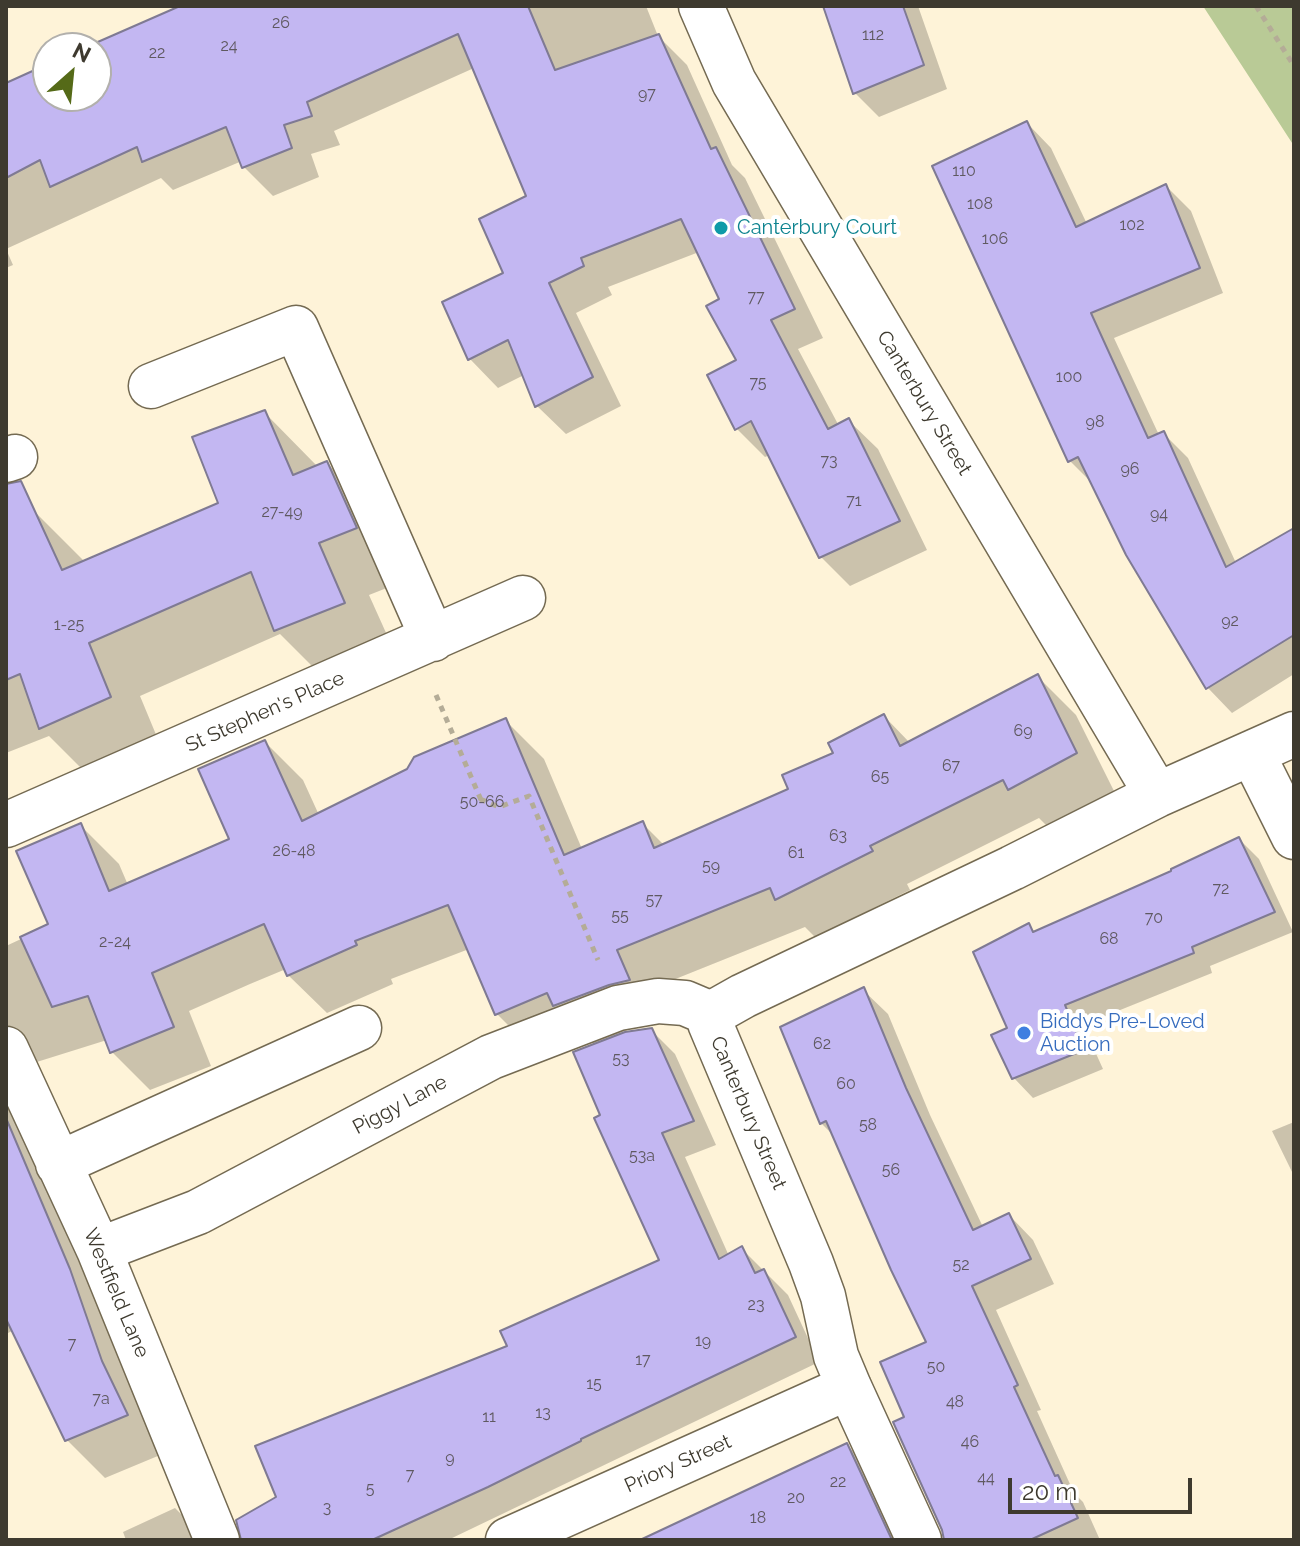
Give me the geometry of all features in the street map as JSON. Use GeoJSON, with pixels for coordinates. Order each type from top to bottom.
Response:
{"type":"FeatureCollection","features":[{"type":"Feature","properties":{"kind":"street","name":"Canterbury Street"},"geometry":{"type":"LineString","coordinates":[[701,6],[734,82],[1157,795]]}},
{"type":"Feature","properties":{"kind":"street"},"geometry":{"type":"LineString","coordinates":[[151,386],[296,328],[424,643]]}},
{"type":"Feature","properties":{"kind":"street","name":"St Stephen's Place"},"geometry":{"type":"LineString","coordinates":[[9,817],[424,643],[523,598]]}},
{"type":"Feature","properties":{"kind":"street","name":"Canterbury Street"},"geometry":{"type":"LineString","coordinates":[[919,1540],[836,1356],[823,1296],[811,1263],[710,1023],[711,1014],[1157,795],[1294,734]]}},
{"type":"Feature","properties":{"kind":"street"},"geometry":{"type":"LineString","coordinates":[[1252,753],[1294,837]]}},
{"type":"Feature","properties":{"kind":"street","name":"Piggy Lane"},"geometry":{"type":"LineString","coordinates":[[99,1250],[198,1212],[491,1057],[618,1008],[658,1001],[685,1003],[711,1014]]}},
{"type":"Feature","properties":{"kind":"street"},"geometry":{"type":"LineString","coordinates":[[58,1164],[359,1028]]}},
{"type":"Feature","properties":{"kind":"street","name":"Westfield Lane"},"geometry":{"type":"LineString","coordinates":[[6,1049],[99,1250],[217,1540]]}},
{"type":"Feature","properties":{"kind":"street","name":"Priory Street"},"geometry":{"type":"LineString","coordinates":[[508,1540],[849,1387]]}},
{"type":"Feature","properties":{"kind":"path"},"geometry":{"type":"LineString","coordinates":[[1256,6],[1294,66]]}},
{"type":"Feature","properties":{"kind":"path"},"geometry":{"type":"LineString","coordinates":[[424,643],[481,800],[499,807],[529,796],[618,1008]]}},
{"type":"Feature","properties":{"kind":"green space"},"geometry":{"type":"Polygon","coordinates":[[[1203,6],[1294,6],[1294,146],[1261,95],[1203,6]]]}},
{"type":"Feature","properties":{"kind":"building"},"geometry":{"type":"Polygon","coordinates":[[[180,6],[528,6],[555,70],[659,34],[711,149],[716,147],[795,309],[771,320],[828,429],[849,418],[900,521],[819,558],[751,421],[735,430],[707,375],[736,360],[706,306],[719,299],[681,219],[581,258],[584,266],[549,283],[593,377],[535,407],[508,340],[468,360],[442,302],[503,273],[479,219],[526,196],[458,34],[307,102],[312,116],[284,125],[292,148],[242,168],[226,127],[142,162],[137,147],[50,187],[40,160],[6,178],[6,83],[32,71],[32,112],[112,112],[112,36],[180,6]]]}},
{"type":"Feature","properties":{"kind":"building"},"geometry":{"type":"Polygon","coordinates":[[[823,6],[903,6],[924,65],[853,94],[823,6]]]}},
{"type":"Feature","properties":{"kind":"building"},"geometry":{"type":"Polygon","coordinates":[[[1027,121],[1076,227],[1166,184],[1200,268],[1091,313],[1148,438],[1164,431],[1226,567],[1294,528],[1294,635],[1206,689],[1126,555],[1078,457],[1068,462],[932,166],[1027,121]]]}},
{"type":"Feature","properties":{"kind":"building"},"geometry":{"type":"Polygon","coordinates":[[[265,410],[293,475],[327,461],[357,528],[319,543],[345,603],[274,631],[251,572],[89,643],[111,697],[39,729],[20,674],[6,680],[6,484],[21,481],[62,570],[218,503],[192,437],[265,410]]]}},
{"type":"Feature","properties":{"kind":"building"},"geometry":{"type":"Polygon","coordinates":[[[1038,674],[1077,753],[1008,790],[1003,780],[870,846],[873,851],[775,900],[770,888],[617,950],[630,980],[553,1006],[547,993],[495,1015],[448,905],[355,941],[357,945],[287,976],[264,924],[152,973],[174,1027],[110,1053],[88,996],[52,1007],[20,937],[48,924],[16,851],[81,823],[109,891],[229,839],[198,769],[265,740],[302,821],[407,769],[414,757],[506,718],[564,855],[643,821],[654,848],[788,789],[782,775],[833,753],[828,743],[884,714],[900,746],[1038,674]]]}},
{"type":"Feature","properties":{"kind":"building"},"geometry":{"type":"Polygon","coordinates":[[[1239,837],[1275,912],[1192,947],[1194,953],[1065,1005],[1084,1050],[1012,1079],[991,1035],[1007,1028],[973,952],[1029,923],[1033,932],[1239,837]]]}},
{"type":"Feature","properties":{"kind":"building"},"geometry":{"type":"Polygon","coordinates":[[[864,987],[906,1088],[973,1230],[1009,1213],[1031,1259],[972,1286],[1018,1385],[1014,1387],[1078,1518],[1030,1540],[944,1540],[893,1422],[904,1417],[880,1362],[926,1342],[826,1121],[820,1124],[780,1027],[864,987]]]}},
{"type":"Feature","properties":{"kind":"building"},"geometry":{"type":"Polygon","coordinates":[[[652,1028],[694,1121],[662,1133],[719,1259],[742,1246],[755,1273],[764,1269],[796,1337],[372,1540],[241,1540],[236,1520],[276,1497],[255,1446],[507,1346],[500,1331],[659,1260],[594,1118],[600,1115],[573,1052],[625,1032],[652,1028]]]}},
{"type":"Feature","properties":{"kind":"building"},"geometry":{"type":"Polygon","coordinates":[[[6,1118],[70,1269],[102,1361],[128,1415],[65,1441],[6,1319],[6,1118]]]}},
{"type":"Feature","properties":{"kind":"building"},"geometry":{"type":"Polygon","coordinates":[[[847,1443],[892,1540],[640,1540],[802,1464],[847,1443]]]}},
{"type":"Feature","properties":{"kind":"place","name":"Canterbury Court"},"geometry":{"type":"Point","coordinates":[721,228]}},
{"type":"Feature","properties":{"kind":"place","name":"Biddys Pre-Loved Auction"},"geometry":{"type":"Point","coordinates":[1024,1033]}}]}
